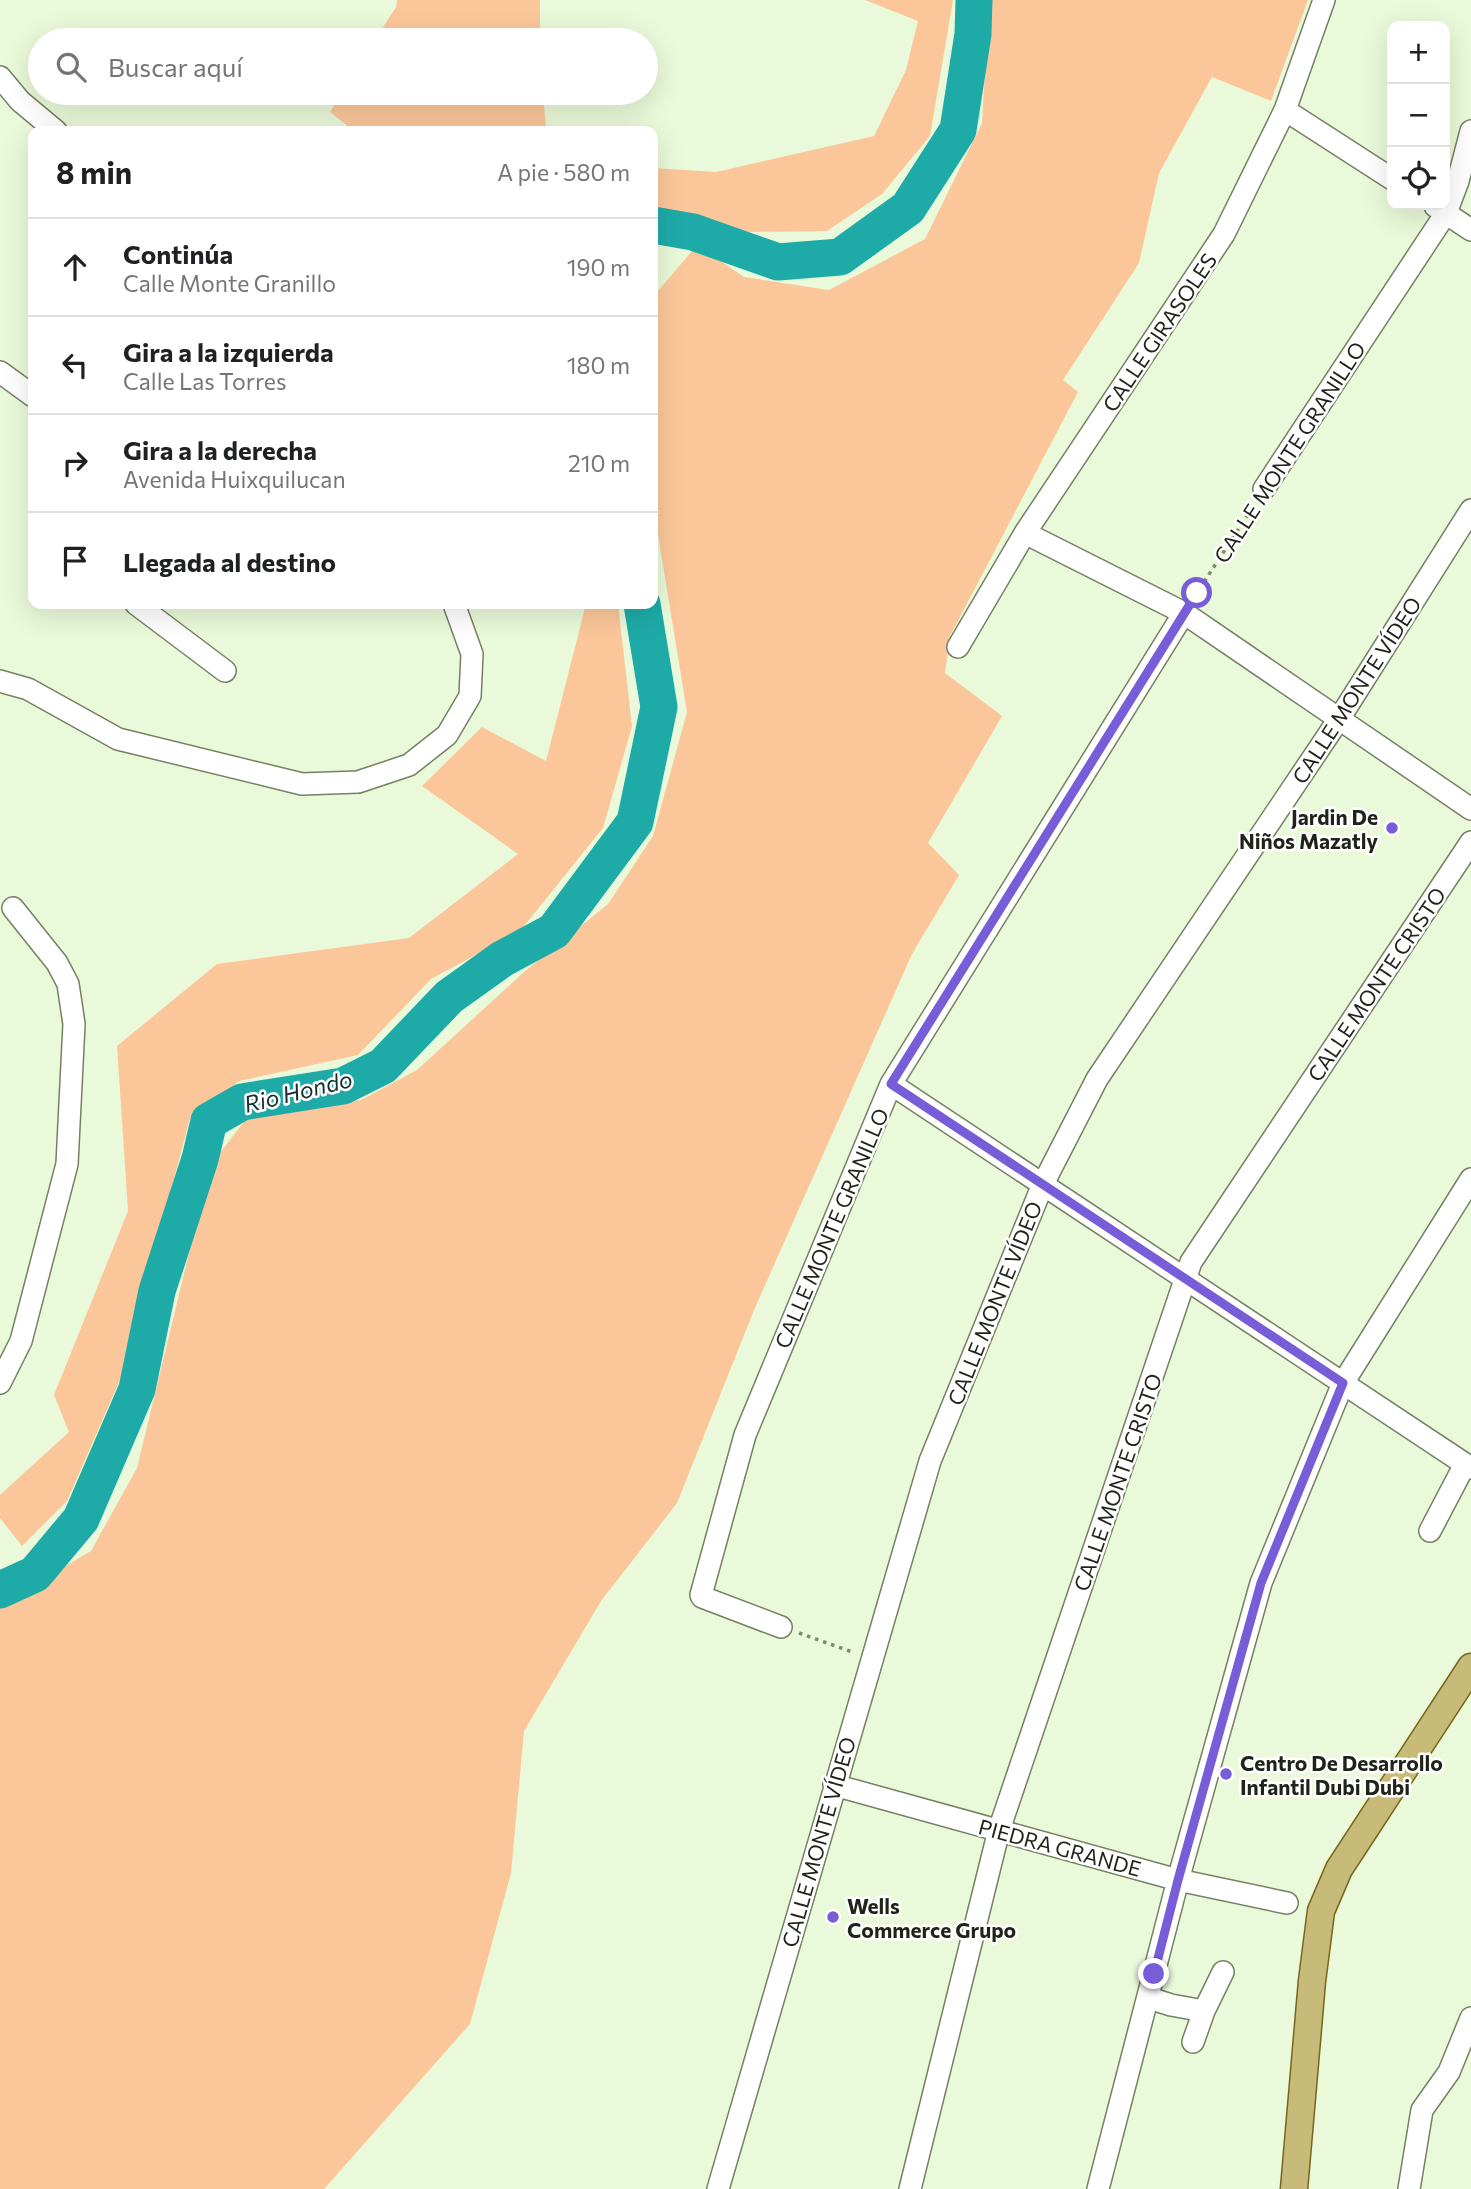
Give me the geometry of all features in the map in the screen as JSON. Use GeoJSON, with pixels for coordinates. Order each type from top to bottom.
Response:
{"type":"FeatureCollection","features":[{"type":"Feature","properties":{"kind":"main road"},"geometry":{"type":"LineString","coordinates":[[1294,2189],[1311,1981],[1321,1911],[1339,1869],[1471,1667]]}},
{"type":"Feature","properties":{"kind":"street","name":"CALLE GIRASOLES"},"geometry":{"type":"LineString","coordinates":[[958,647],[1025,533],[1224,234],[1285,110],[1324,0]]}},
{"type":"Feature","properties":{"kind":"street"},"geometry":{"type":"LineString","coordinates":[[0,77],[20,101],[50,126]]}},
{"type":"Feature","properties":{"kind":"street"},"geometry":{"type":"LineString","coordinates":[[1285,110],[1387,175]]}},
{"type":"Feature","properties":{"kind":"street","name":"CALLE MONTE GRANILLO"},"geometry":{"type":"LineString","coordinates":[[1450,193],[1458,181],[1471,131]]}},
{"type":"Feature","properties":{"kind":"street","name":"CALLE MONTE GRANILLO"},"geometry":{"type":"LineString","coordinates":[[1264,489],[1438,210]]}},
{"type":"Feature","properties":{"kind":"street"},"geometry":{"type":"LineString","coordinates":[[1441,210],[1471,230]]}},
{"type":"Feature","properties":{"kind":"street"},"geometry":{"type":"LineString","coordinates":[[0,372],[28,392]]}},
{"type":"Feature","properties":{"kind":"street","name":"CALLE MONTE VÍDEO"},"geometry":{"type":"LineString","coordinates":[[718,2189],[930,1461],[1043,1184],[1097,1079],[1339,719],[1471,510]]}},
{"type":"Feature","properties":{"kind":"street"},"geometry":{"type":"LineString","coordinates":[[1025,533],[1184,613],[1471,809]]}},
{"type":"Feature","properties":{"kind":"street"},"geometry":{"type":"LineString","coordinates":[[143,609],[225,671]]}},
{"type":"Feature","properties":{"kind":"street"},"geometry":{"type":"LineString","coordinates":[[0,681],[28,690],[118,739],[302,784],[358,782],[409,765],[447,735],[470,696],[472,654],[456,609]]}},
{"type":"Feature","properties":{"kind":"street","name":"CALLE MONTE GRANILLO"},"geometry":{"type":"LineString","coordinates":[[781,1627],[701,1595],[745,1435],[891,1084],[1184,613]]}},
{"type":"Feature","properties":{"kind":"street","name":"CALLE MONTE CRISTO"},"geometry":{"type":"LineString","coordinates":[[909,2189],[999,1830],[1191,1262],[1471,842]]}},
{"type":"Feature","properties":{"kind":"street"},"geometry":{"type":"LineString","coordinates":[[0,1383],[21,1341],[67,1164],[74,1024],[68,984],[57,963],[13,908]]}},
{"type":"Feature","properties":{"kind":"street"},"geometry":{"type":"LineString","coordinates":[[891,1084],[1468,1466],[1430,1531]]}},
{"type":"Feature","properties":{"kind":"street"},"geometry":{"type":"LineString","coordinates":[[1098,2189],[1178,1880],[1261,1583],[1343,1383],[1471,1179]]}},
{"type":"Feature","properties":{"kind":"street","name":"PIEDRA GRANDE"},"geometry":{"type":"LineString","coordinates":[[834,1784],[1178,1880],[1287,1903]]}},
{"type":"Feature","properties":{"kind":"street"},"geometry":{"type":"LineString","coordinates":[[1193,2042],[1204,2011],[1223,1972]]}},
{"type":"Feature","properties":{"kind":"street"},"geometry":{"type":"LineString","coordinates":[[1149,1998],[1204,2011]]}},
{"type":"Feature","properties":{"kind":"street"},"geometry":{"type":"LineString","coordinates":[[1409,2189],[1422,2110],[1449,2072],[1471,2018]]}},
{"type":"Feature","properties":{"kind":"street"},"geometry":{"type":"LineString","coordinates":[[1449,2072],[1471,2073]]}},
{"type":"Feature","properties":{"kind":"path","name":"CALLE MONTE GRANILLO"},"geometry":{"type":"LineString","coordinates":[[1184,613],[1264,489]]}},
{"type":"Feature","properties":{"kind":"path"},"geometry":{"type":"LineString","coordinates":[[781,1627],[874,1659]]}},
{"type":"Feature","properties":{"kind":"shaded area"},"geometry":{"type":"Polygon","coordinates":[[[397,0],[540,0],[540,28],[383,28],[396,7],[397,0]]]}},
{"type":"Feature","properties":{"kind":"shaded area"},"geometry":{"type":"Polygon","coordinates":[[[865,0],[953,0],[930,136],[882,194],[827,231],[747,232],[658,207],[658,168],[716,172],[874,136],[906,70],[918,21],[865,0]]]}},
{"type":"Feature","properties":{"kind":"shaded area"},"geometry":{"type":"Polygon","coordinates":[[[989,0],[1308,0],[1271,101],[1212,77],[1159,173],[1139,263],[1063,380],[1078,392],[950,636],[945,673],[1002,716],[928,843],[959,875],[912,954],[754,1310],[677,1503],[601,1601],[524,1731],[511,1873],[470,2024],[324,2189],[0,2189],[0,1604],[91,1551],[137,1468],[210,1166],[249,1115],[361,1100],[417,1070],[524,972],[608,904],[653,836],[687,712],[658,535],[658,291],[697,245],[744,277],[829,290],[925,239],[982,123],[989,0]]]}},
{"type":"Feature","properties":{"kind":"shaded area"},"geometry":{"type":"Polygon","coordinates":[[[334,105],[544,105],[546,126],[348,126],[330,112],[334,105]]]}},
{"type":"Feature","properties":{"kind":"shaded area"},"geometry":{"type":"Polygon","coordinates":[[[585,609],[619,609],[632,726],[603,828],[520,931],[431,979],[358,1055],[239,1081],[190,1118],[122,1375],[67,1501],[22,1546],[0,1518],[0,1495],[69,1432],[54,1395],[128,1211],[117,1046],[217,964],[409,938],[518,854],[422,786],[482,727],[546,761],[585,609]]]}},
{"type":"Feature","properties":{"kind":"waterway","name":"Rio Hondo"},"geometry":{"type":"LineString","coordinates":[[658,226],[693,232],[778,262],[840,257],[908,208],[958,130],[973,34],[974,0]]}},
{"type":"Feature","properties":{"kind":"waterway","name":"Rio Hondo"},"geometry":{"type":"LineString","coordinates":[[0,1590],[35,1574],[81,1519],[137,1389],[157,1291],[200,1159],[209,1121],[242,1102],[343,1086],[383,1066],[449,997],[502,959],[554,931],[635,822],[659,707],[643,609]]}},
{"type":"Feature","properties":{"kind":"place","name":"Jardin De Niños Mazatly"},"geometry":{"type":"Point","coordinates":[1392,828]}},
{"type":"Feature","properties":{"kind":"place","name":"Centro De Desarrollo Infantil Dubi Dubi"},"geometry":{"type":"Point","coordinates":[1226,1774]}},
{"type":"Feature","properties":{"kind":"place","name":"Wells Commerce Grupo"},"geometry":{"type":"Point","coordinates":[833,1917]}},
{"type":"Feature","properties":{"kind":"route"},"geometry":{"type":"LineString","coordinates":[[1154,1974],[1261,1583],[1343,1383],[891,1084],[1197,593]]}}]}
